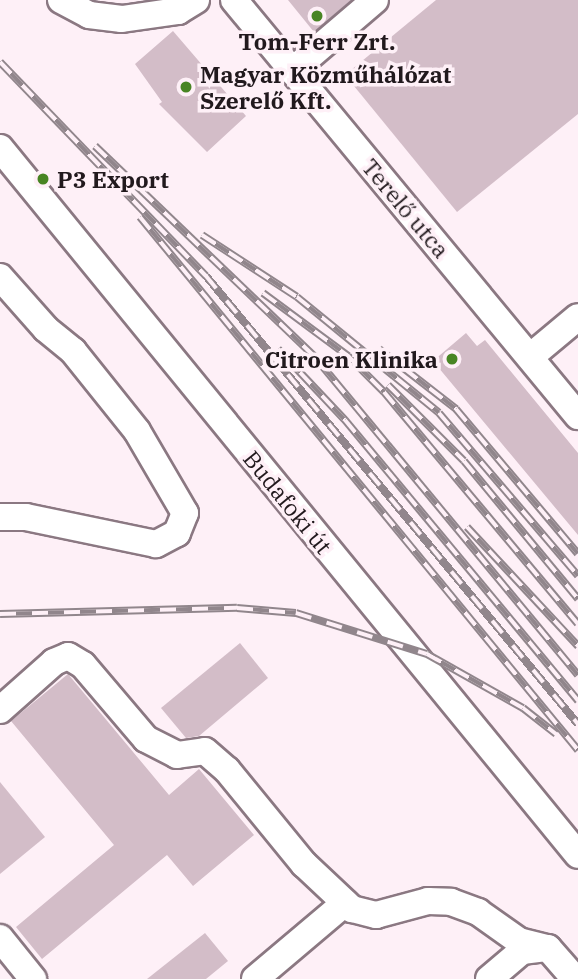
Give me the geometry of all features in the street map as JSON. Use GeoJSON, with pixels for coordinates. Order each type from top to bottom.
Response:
{"type":"FeatureCollection","features":[{"type":"Feature","properties":{"kind":"street"},"geometry":{"type":"LineString","coordinates":[[61,0],[89,15],[122,19],[178,11],[196,0]]}},
{"type":"Feature","properties":{"kind":"street","name":"Terelő utca"},"geometry":{"type":"LineString","coordinates":[[234,0],[578,416]]}},
{"type":"Feature","properties":{"kind":"street"},"geometry":{"type":"LineString","coordinates":[[292,71],[376,0]]}},
{"type":"Feature","properties":{"kind":"street","name":"Budafoki út"},"geometry":{"type":"LineString","coordinates":[[0,148],[578,855]]}},
{"type":"Feature","properties":{"kind":"street"},"geometry":{"type":"LineString","coordinates":[[0,277],[46,329],[73,351],[137,431],[185,513],[177,533],[156,544],[26,517],[0,517]]}},
{"type":"Feature","properties":{"kind":"street"},"geometry":{"type":"LineString","coordinates":[[530,357],[578,317]]}},
{"type":"Feature","properties":{"kind":"street"},"geometry":{"type":"LineString","coordinates":[[0,710],[54,662],[68,656],[83,665],[146,739],[177,755],[205,751],[227,770],[304,864],[345,903],[376,915],[428,901],[451,902],[478,912],[519,941],[548,948],[575,979]]}},
{"type":"Feature","properties":{"kind":"street"},"geometry":{"type":"LineString","coordinates":[[254,979],[345,903]]}},
{"type":"Feature","properties":{"kind":"street"},"geometry":{"type":"LineString","coordinates":[[0,938],[33,979]]}},
{"type":"Feature","properties":{"kind":"street"},"geometry":{"type":"LineString","coordinates":[[489,979],[522,951],[548,948]]}},
{"type":"Feature","properties":{"kind":"building","name":"Tom-Ferr Zrt."},"geometry":{"type":"Polygon","coordinates":[[[288,0],[351,0],[314,32],[288,0]]]}},
{"type":"Feature","properties":{"kind":"building"},"geometry":{"type":"Polygon","coordinates":[[[436,0],[578,0],[578,114],[457,212],[345,75],[436,0]]]}},
{"type":"Feature","properties":{"kind":"building","name":"Magyar Közműhálózat Szerelő Kft."},"geometry":{"type":"Polygon","coordinates":[[[173,31],[246,116],[207,152],[159,104],[162,102],[135,64],[173,31]]]}},
{"type":"Feature","properties":{"kind":"building"},"geometry":{"type":"Polygon","coordinates":[[[466,333],[477,346],[485,340],[578,453],[578,535],[433,361],[466,333]]]}},
{"type":"Feature","properties":{"kind":"building"},"geometry":{"type":"Polygon","coordinates":[[[240,643],[268,678],[199,736],[186,738],[161,708],[240,643]]]}},
{"type":"Feature","properties":{"kind":"building"},"geometry":{"type":"Polygon","coordinates":[[[68,674],[169,795],[199,769],[254,835],[193,886],[167,855],[42,959],[16,927],[114,845],[11,721],[68,674]]]}},
{"type":"Feature","properties":{"kind":"building"},"geometry":{"type":"Polygon","coordinates":[[[0,782],[45,837],[0,874],[0,782]]]}},
{"type":"Feature","properties":{"kind":"building"},"geometry":{"type":"Polygon","coordinates":[[[205,933],[228,961],[206,979],[147,979],[205,933]]]}},
{"type":"Feature","properties":{"kind":"railway"},"geometry":{"type":"LineString","coordinates":[[0,62],[206,276],[578,724]]}},
{"type":"Feature","properties":{"kind":"railway"},"geometry":{"type":"LineString","coordinates":[[95,146],[314,356],[578,675]]}},
{"type":"Feature","properties":{"kind":"railway"},"geometry":{"type":"LineString","coordinates":[[140,217],[578,750]]}},
{"type":"Feature","properties":{"kind":"railway"},"geometry":{"type":"LineString","coordinates":[[202,235],[297,297],[439,413],[578,576]]}},
{"type":"Feature","properties":{"kind":"railway"},"geometry":{"type":"LineString","coordinates":[[263,293],[348,356],[384,392],[578,624]]}},
{"type":"Feature","properties":{"kind":"railway"},"geometry":{"type":"LineString","coordinates":[[278,349],[345,420],[578,701]]}},
{"type":"Feature","properties":{"kind":"railway"},"geometry":{"type":"LineString","coordinates":[[379,349],[456,409],[578,554]]}},
{"type":"Feature","properties":{"kind":"railway"},"geometry":{"type":"LineString","coordinates":[[388,385],[464,461],[578,599]]}},
{"type":"Feature","properties":{"kind":"railway"},"geometry":{"type":"LineString","coordinates":[[467,527],[578,646]]}},
{"type":"Feature","properties":{"kind":"railway"},"geometry":{"type":"LineString","coordinates":[[0,614],[237,608],[296,613],[427,654],[523,708],[556,734]]}},
{"type":"Feature","properties":{"kind":"place","name":"Tom-Ferr Zrt."},"geometry":{"type":"Point","coordinates":[317,16]}},
{"type":"Feature","properties":{"kind":"place","name":"Magyar Közműhálózat Szerelő Kft."},"geometry":{"type":"Point","coordinates":[186,87]}},
{"type":"Feature","properties":{"kind":"place","name":"P3 Export"},"geometry":{"type":"Point","coordinates":[43,179]}},
{"type":"Feature","properties":{"kind":"place","name":"Citroen Klinika"},"geometry":{"type":"Point","coordinates":[452,359]}}]}
